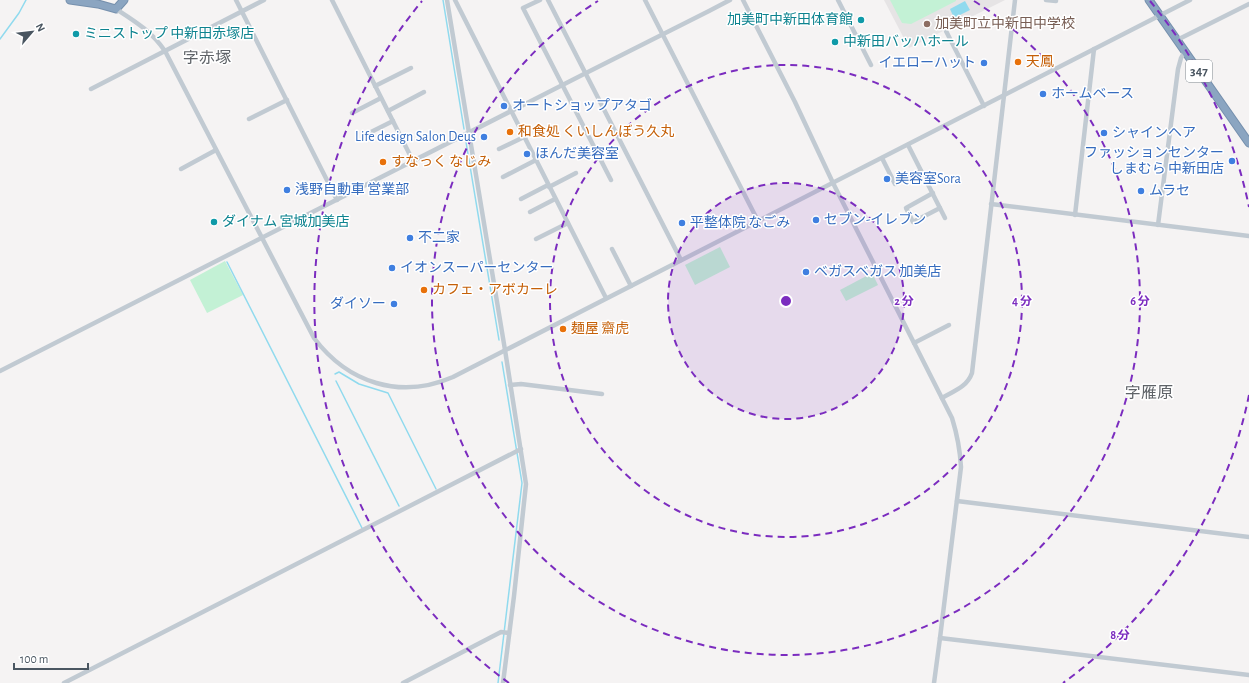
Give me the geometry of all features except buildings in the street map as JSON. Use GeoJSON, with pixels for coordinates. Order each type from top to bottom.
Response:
{"type":"FeatureCollection","features":[{"type":"Feature","properties":{"kind":"highway"},"geometry":{"type":"LineString","coordinates":[[70,0],[98,4],[116,9],[124,0]]}},
{"type":"Feature","properties":{"kind":"highway","name":"347"},"geometry":{"type":"LineString","coordinates":[[1149,0],[1249,143]]}},
{"type":"Feature","properties":{"kind":"street"},"geometry":{"type":"LineString","coordinates":[[236,0],[337,200]]}},
{"type":"Feature","properties":{"kind":"street"},"geometry":{"type":"LineString","coordinates":[[91,89],[264,0]]}},
{"type":"Feature","properties":{"kind":"street"},"geometry":{"type":"LineString","coordinates":[[332,0],[413,161]]}},
{"type":"Feature","properties":{"kind":"street"},"geometry":{"type":"LineString","coordinates":[[446,0],[505,350],[518,450],[524,472],[525,496],[506,633],[503,683]]}},
{"type":"Feature","properties":{"kind":"street"},"geometry":{"type":"LineString","coordinates":[[455,0],[606,298]]}},
{"type":"Feature","properties":{"kind":"street"},"geometry":{"type":"LineString","coordinates":[[540,0],[523,8],[611,180]]}},
{"type":"Feature","properties":{"kind":"street"},"geometry":{"type":"LineString","coordinates":[[548,0],[681,260]]}},
{"type":"Feature","properties":{"kind":"street"},"geometry":{"type":"LineString","coordinates":[[645,0],[758,221]]}},
{"type":"Feature","properties":{"kind":"street"},"geometry":{"type":"LineString","coordinates":[[0,371],[730,0]]}},
{"type":"Feature","properties":{"kind":"street"},"geometry":{"type":"LineString","coordinates":[[743,0],[795,102],[833,183],[952,418],[960,450],[961,467],[934,683]]}},
{"type":"Feature","properties":{"kind":"street"},"geometry":{"type":"LineString","coordinates":[[838,0],[872,65]]}},
{"type":"Feature","properties":{"kind":"street"},"geometry":{"type":"LineString","coordinates":[[942,398],[967,383],[972,373],[1015,0]]}},
{"type":"Feature","properties":{"kind":"street"},"geometry":{"type":"LineString","coordinates":[[1046,0],[1056,1]]}},
{"type":"Feature","properties":{"kind":"street"},"geometry":{"type":"LineString","coordinates":[[116,9],[147,29],[157,39],[165,51],[314,338],[332,360],[343,368],[368,381],[404,388],[432,385],[453,377],[1190,0]]}},
{"type":"Feature","properties":{"kind":"street"},"geometry":{"type":"LineString","coordinates":[[1178,40],[1249,4]]}},
{"type":"Feature","properties":{"kind":"street"},"geometry":{"type":"LineString","coordinates":[[946,31],[984,106]]}},
{"type":"Feature","properties":{"kind":"street"},"geometry":{"type":"LineString","coordinates":[[1075,214],[1094,49]]}},
{"type":"Feature","properties":{"kind":"street"},"geometry":{"type":"LineString","coordinates":[[1158,225],[1178,69],[1185,51]]}},
{"type":"Feature","properties":{"kind":"street"},"geometry":{"type":"LineString","coordinates":[[375,86],[411,68]]}},
{"type":"Feature","properties":{"kind":"street"},"geometry":{"type":"LineString","coordinates":[[388,111],[424,92]]}},
{"type":"Feature","properties":{"kind":"street"},"geometry":{"type":"LineString","coordinates":[[352,113],[381,98]]}},
{"type":"Feature","properties":{"kind":"street"},"geometry":{"type":"LineString","coordinates":[[249,119],[287,100]]}},
{"type":"Feature","properties":{"kind":"street"},"geometry":{"type":"LineString","coordinates":[[369,133],[393,121]]}},
{"type":"Feature","properties":{"kind":"street"},"geometry":{"type":"LineString","coordinates":[[499,149],[524,137]]}},
{"type":"Feature","properties":{"kind":"street"},"geometry":{"type":"LineString","coordinates":[[908,144],[945,218]]}},
{"type":"Feature","properties":{"kind":"street"},"geometry":{"type":"LineString","coordinates":[[181,169],[216,150]]}},
{"type":"Feature","properties":{"kind":"street"},"geometry":{"type":"LineString","coordinates":[[882,158],[895,184],[921,171]]}},
{"type":"Feature","properties":{"kind":"street"},"geometry":{"type":"LineString","coordinates":[[503,177],[536,160]]}},
{"type":"Feature","properties":{"kind":"street"},"geometry":{"type":"LineString","coordinates":[[521,199],[576,173]]}},
{"type":"Feature","properties":{"kind":"street"},"geometry":{"type":"LineString","coordinates":[[933,193],[906,208],[913,222],[940,208]]}},
{"type":"Feature","properties":{"kind":"street"},"geometry":{"type":"LineString","coordinates":[[530,212],[555,199]]}},
{"type":"Feature","properties":{"kind":"street"},"geometry":{"type":"LineString","coordinates":[[991,204],[1249,236]]}},
{"type":"Feature","properties":{"kind":"street"},"geometry":{"type":"LineString","coordinates":[[536,239],[568,223]]}},
{"type":"Feature","properties":{"kind":"street"},"geometry":{"type":"LineString","coordinates":[[612,249],[631,286]]}},
{"type":"Feature","properties":{"kind":"street"},"geometry":{"type":"LineString","coordinates":[[914,343],[949,325]]}},
{"type":"Feature","properties":{"kind":"street"},"geometry":{"type":"LineString","coordinates":[[510,385],[521,384],[602,394]]}},
{"type":"Feature","properties":{"kind":"street"},"geometry":{"type":"LineString","coordinates":[[64,683],[518,450]]}},
{"type":"Feature","properties":{"kind":"street"},"geometry":{"type":"LineString","coordinates":[[957,502],[1249,537]]}},
{"type":"Feature","properties":{"kind":"street"},"geometry":{"type":"LineString","coordinates":[[403,683],[506,633]]}},
{"type":"Feature","properties":{"kind":"street"},"geometry":{"type":"LineString","coordinates":[[940,638],[1249,675]]}},
{"type":"Feature","properties":{"kind":"shaded area","name":"加美町立中新田中学校"},"geometry":{"type":"Polygon","coordinates":[[[884,0],[1005,0],[909,48],[884,0]]]}},
{"type":"Feature","properties":{"kind":"green space"},"geometry":{"type":"Polygon","coordinates":[[[890,0],[956,1],[911,24],[902,23],[890,0]]]}},
{"type":"Feature","properties":{"kind":"green space"},"geometry":{"type":"Polygon","coordinates":[[[720,247],[730,267],[695,285],[685,265],[720,247]]]}},
{"type":"Feature","properties":{"kind":"green space"},"geometry":{"type":"Polygon","coordinates":[[[225,261],[243,295],[207,313],[190,280],[225,261]]]}},
{"type":"Feature","properties":{"kind":"green space"},"geometry":{"type":"Polygon","coordinates":[[[872,273],[878,285],[846,301],[840,290],[872,273]]]}},
{"type":"Feature","properties":{"kind":"water"},"geometry":{"type":"Polygon","coordinates":[[[965,1],[970,10],[954,18],[950,9],[965,1]]]}},
{"type":"Feature","properties":{"kind":"waterway"},"geometry":{"type":"LineString","coordinates":[[0,39],[19,13],[26,0]]}},
{"type":"Feature","properties":{"kind":"waterway"},"geometry":{"type":"LineString","coordinates":[[443,0],[464,129]]}},
{"type":"Feature","properties":{"kind":"waterway"},"geometry":{"type":"LineString","coordinates":[[466,142],[499,340]]}},
{"type":"Feature","properties":{"kind":"waterway"},"geometry":{"type":"LineString","coordinates":[[227,262],[362,528]]}},
{"type":"Feature","properties":{"kind":"waterway"},"geometry":{"type":"LineString","coordinates":[[498,683],[522,483],[502,362]]}},
{"type":"Feature","properties":{"kind":"waterway"},"geometry":{"type":"LineString","coordinates":[[335,374],[339,372],[359,384],[388,393],[436,489]]}},
{"type":"Feature","properties":{"kind":"waterway"},"geometry":{"type":"LineString","coordinates":[[336,381],[399,506]]}},
{"type":"Feature","properties":{"kind":"place","name":"加美町中新田体育館"},"geometry":{"type":"Point","coordinates":[861,20]}},
{"type":"Feature","properties":{"kind":"place","name":"加美町立中新田中学校"},"geometry":{"type":"Point","coordinates":[927,24]}},
{"type":"Feature","properties":{"kind":"place","name":"ミニストップ 中新田赤塚店"},"geometry":{"type":"Point","coordinates":[76,34]}},
{"type":"Feature","properties":{"kind":"place","name":"中新田バッハホール"},"geometry":{"type":"Point","coordinates":[835,42]}},
{"type":"Feature","properties":{"kind":"place","name":"天鳳"},"geometry":{"type":"Point","coordinates":[1018,62]}},
{"type":"Feature","properties":{"kind":"place","name":"イエローハット"},"geometry":{"type":"Point","coordinates":[984,63]}},
{"type":"Feature","properties":{"kind":"place","name":"ホームベース"},"geometry":{"type":"Point","coordinates":[1043,94]}},
{"type":"Feature","properties":{"kind":"place","name":"オートショップアタゴ"},"geometry":{"type":"Point","coordinates":[504,106]}},
{"type":"Feature","properties":{"kind":"place","name":"和食処 くいしんぼう久丸"},"geometry":{"type":"Point","coordinates":[510,132]}},
{"type":"Feature","properties":{"kind":"place","name":"シャインヘア"},"geometry":{"type":"Point","coordinates":[1104,133]}},
{"type":"Feature","properties":{"kind":"place","name":"Life design Salon Deus"},"geometry":{"type":"Point","coordinates":[484,137]}},
{"type":"Feature","properties":{"kind":"place","name":"ほんだ美容室"},"geometry":{"type":"Point","coordinates":[527,154]}},
{"type":"Feature","properties":{"kind":"place","name":"ファッションセンター しまむら 中新田店"},"geometry":{"type":"Point","coordinates":[1232,161]}},
{"type":"Feature","properties":{"kind":"place","name":"すなっく なじみ"},"geometry":{"type":"Point","coordinates":[383,162]}},
{"type":"Feature","properties":{"kind":"place","name":"美容室Sora"},"geometry":{"type":"Point","coordinates":[887,179]}},
{"type":"Feature","properties":{"kind":"place","name":"浅野自動車 営業部"},"geometry":{"type":"Point","coordinates":[287,190]}},
{"type":"Feature","properties":{"kind":"place","name":"ムラセ"},"geometry":{"type":"Point","coordinates":[1141,191]}},
{"type":"Feature","properties":{"kind":"place","name":"セブン-イレブン"},"geometry":{"type":"Point","coordinates":[816,220]}},
{"type":"Feature","properties":{"kind":"place","name":"ダイナム 宮城加美店"},"geometry":{"type":"Point","coordinates":[214,222]}},
{"type":"Feature","properties":{"kind":"place","name":"平整体院 なごみ"},"geometry":{"type":"Point","coordinates":[682,223]}},
{"type":"Feature","properties":{"kind":"place","name":"不二家"},"geometry":{"type":"Point","coordinates":[410,238]}},
{"type":"Feature","properties":{"kind":"place","name":"イオンスーパーセンター"},"geometry":{"type":"Point","coordinates":[392,268]}},
{"type":"Feature","properties":{"kind":"place","name":"ベガスベガス 加美店"},"geometry":{"type":"Point","coordinates":[806,272]}},
{"type":"Feature","properties":{"kind":"place","name":"カフェ・アボカーレ"},"geometry":{"type":"Point","coordinates":[424,290]}},
{"type":"Feature","properties":{"kind":"place","name":"ダイソー"},"geometry":{"type":"Point","coordinates":[394,304]}},
{"type":"Feature","properties":{"kind":"place","name":"麺屋 齋虎"},"geometry":{"type":"Point","coordinates":[563,329]}},
{"type":"Feature","properties":{"kind":"district","name":"字赤塚"},"geometry":{"type":"Point","coordinates":[207,58]}},
{"type":"Feature","properties":{"kind":"district","name":"字雁原"},"geometry":{"type":"Point","coordinates":[1149,393]}}]}
